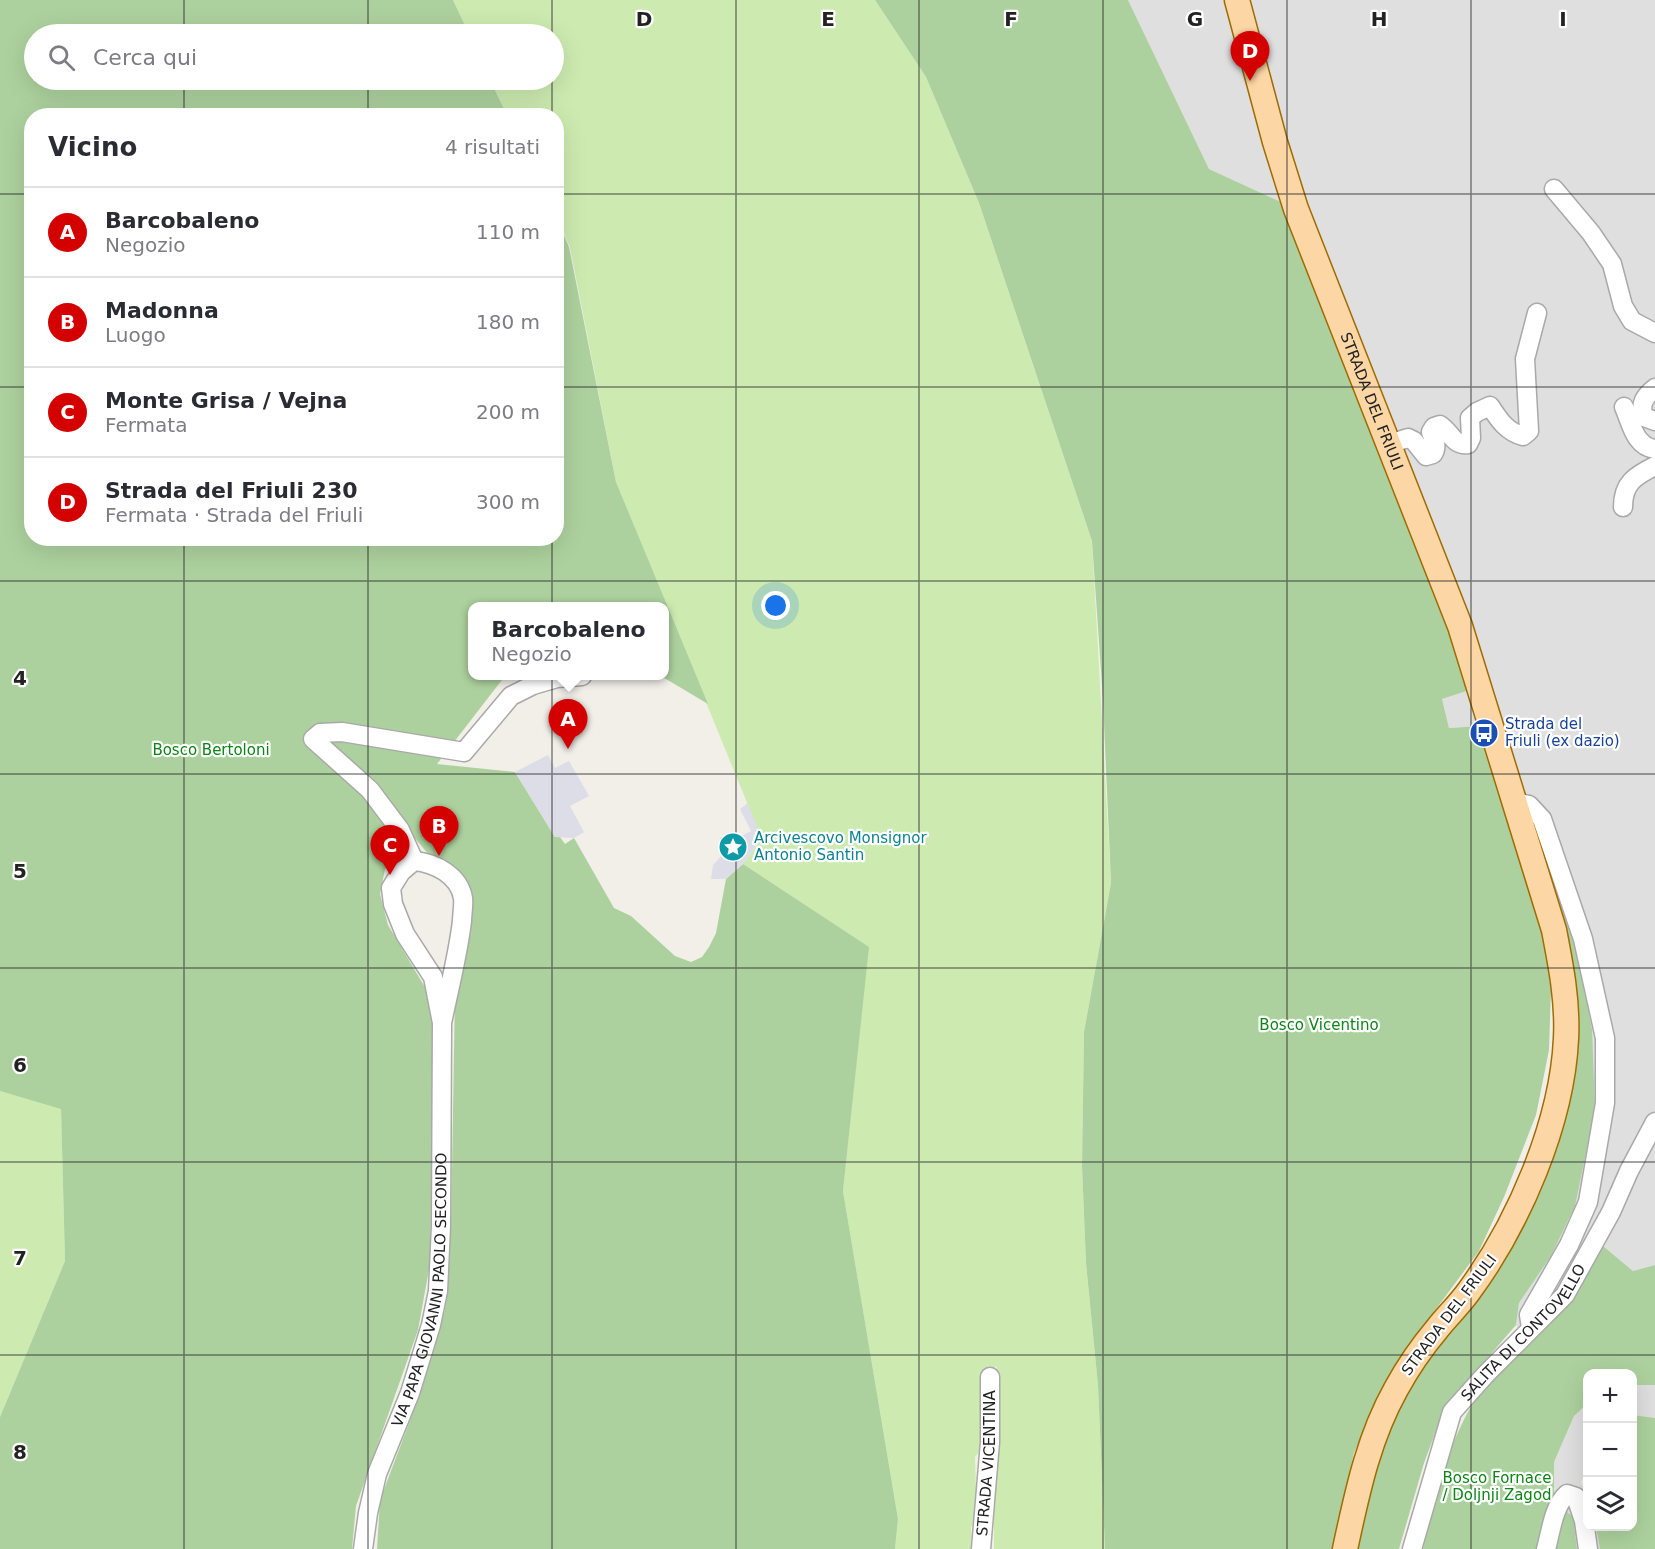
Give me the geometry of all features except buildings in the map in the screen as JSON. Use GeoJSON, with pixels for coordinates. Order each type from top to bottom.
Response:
{"type":"FeatureCollection","features":[{"type":"Feature","properties":{"kind":"main road","name":"STRADA DEL FRIULI"},"geometry":{"type":"LineString","coordinates":[[1237,0],[1275,142],[1296,209],[1460,626],[1554,930],[1562,971],[1566,1036],[1564,1063],[1559,1089],[1533,1173],[1519,1208],[1498,1249],[1469,1292],[1411,1362],[1381,1419],[1361,1477],[1346,1549]]}},
{"type":"Feature","properties":{"kind":"street"},"geometry":{"type":"LineString","coordinates":[[1554,189],[1591,233],[1612,264],[1623,306],[1632,321],[1655,333]]}},
{"type":"Feature","properties":{"kind":"street"},"geometry":{"type":"LineString","coordinates":[[1389,444],[1408,438],[1414,441],[1426,456],[1433,454],[1436,444],[1431,432],[1434,427],[1440,425],[1456,442],[1461,445],[1468,444],[1472,438],[1470,418],[1491,406],[1504,425],[1514,434],[1523,436],[1529,431],[1525,359],[1537,313]]}},
{"type":"Feature","properties":{"kind":"street"},"geometry":{"type":"LineString","coordinates":[[1655,388],[1644,397],[1641,410],[1644,417],[1655,421]]}},
{"type":"Feature","properties":{"kind":"street"},"geometry":{"type":"LineString","coordinates":[[1624,407],[1639,443],[1655,449]]}},
{"type":"Feature","properties":{"kind":"street"},"geometry":{"type":"LineString","coordinates":[[1623,507],[1623,494],[1629,483],[1641,473],[1655,466]]}},
{"type":"Feature","properties":{"kind":"street"},"geometry":{"type":"LineString","coordinates":[[414,861],[400,830],[370,790],[314,739],[320,733],[342,732],[464,752],[511,696],[533,685],[550,680]]}},
{"type":"Feature","properties":{"kind":"street"},"geometry":{"type":"LineString","coordinates":[[1515,802],[1529,805],[1542,819],[1583,939],[1605,1038],[1605,1103],[1588,1202],[1569,1245],[1529,1315],[1531,1328]]}},
{"type":"Feature","properties":{"kind":"street","name":"VIA PAPA GIOVANNI PAOLO SECONDO"},"geometry":{"type":"LineString","coordinates":[[363,1549],[377,1474],[410,1393],[431,1324],[438,1291],[441,1226],[442,1023],[433,977],[405,934],[393,903],[391,888],[396,879],[414,861],[429,862],[440,867],[459,885],[463,898],[461,932],[442,1023]]}},
{"type":"Feature","properties":{"kind":"street","name":"SALITA DI CONTOVELLO"},"geometry":{"type":"LineString","coordinates":[[1412,1549],[1452,1412],[1565,1294],[1611,1212],[1629,1171],[1655,1122]]}},
{"type":"Feature","properties":{"kind":"street","name":"STRADA VICENTINA"},"geometry":{"type":"LineString","coordinates":[[981,1549],[990,1442],[990,1377]]}},
{"type":"Feature","properties":{"kind":"street"},"geometry":{"type":"LineString","coordinates":[[1546,1549],[1556,1513],[1562,1499],[1567,1494],[1576,1497],[1580,1505],[1588,1549]]}},
{"type":"Feature","properties":{"kind":"shaded area"},"geometry":{"type":"Polygon","coordinates":[[[1128,0],[1655,0],[1655,1265],[1633,1271],[1603,1246],[1569,1301],[1527,1345],[1516,1325],[1519,1303],[1551,1256],[1575,1206],[1592,1029],[1538,823],[1503,809],[1480,726],[1449,728],[1442,699],[1470,690],[1283,203],[1209,169],[1128,0]]]}},
{"type":"Feature","properties":{"kind":"shaded area"},"geometry":{"type":"Polygon","coordinates":[[[548,755],[555,768],[569,761],[589,796],[570,806],[584,832],[574,838],[555,837],[515,772],[548,755]]]}},
{"type":"Feature","properties":{"kind":"shaded area"},"geometry":{"type":"Polygon","coordinates":[[[748,803],[759,832],[759,842],[743,864],[726,879],[711,879],[713,865],[724,853],[725,845],[751,831],[740,809],[748,803]]]}},
{"type":"Feature","properties":{"kind":"shaded area"},"geometry":{"type":"Polygon","coordinates":[[[1637,1385],[1655,1385],[1655,1418],[1637,1416],[1637,1385]]]}},
{"type":"Feature","properties":{"kind":"shaded area"},"geometry":{"type":"Polygon","coordinates":[[[1583,1408],[1583,1478],[1581,1482],[1583,1487],[1583,1531],[1597,1531],[1600,1549],[1577,1549],[1573,1517],[1555,1549],[1537,1549],[1554,1495],[1554,1462],[1574,1416],[1583,1408]]]}},
{"type":"Feature","properties":{"kind":"green space","name":"Bosco Bertoloni"},"geometry":{"type":"Polygon","coordinates":[[[0,0],[453,0],[464,24],[24,24],[24,90],[495,90],[504,108],[24,108],[24,546],[564,546],[564,235],[569,247],[616,482],[666,602],[468,602],[468,680],[502,680],[437,764],[515,772],[555,837],[560,837],[565,844],[574,838],[614,908],[631,916],[675,956],[691,962],[702,957],[716,933],[726,879],[743,864],[869,947],[843,1191],[898,1519],[895,1549],[377,1549],[380,1500],[417,1402],[445,1310],[451,1229],[455,993],[471,932],[471,888],[458,870],[429,855],[413,836],[398,847],[400,856],[385,869],[380,894],[388,925],[429,994],[434,1017],[430,1264],[418,1330],[356,1506],[352,1549],[0,1549],[0,1417],[65,1261],[61,1109],[0,1091],[0,0]]]}},
{"type":"Feature","properties":{"kind":"green space"},"geometry":{"type":"Polygon","coordinates":[[[453,0],[875,0],[926,77],[979,203],[1092,541],[1111,883],[1084,1032],[1082,1166],[1086,1263],[1098,1385],[1105,1549],[994,1549],[994,1388],[997,1366],[982,1375],[980,1451],[975,1457],[977,1521],[971,1527],[972,1549],[895,1549],[898,1519],[843,1191],[868,947],[743,864],[759,842],[759,832],[669,612],[669,602],[665,602],[616,482],[570,247],[564,234],[564,108],[504,108],[495,90],[564,90],[564,24],[464,24],[453,0]]]}},
{"type":"Feature","properties":{"kind":"green space","name":"Bosco Vicentino"},"geometry":{"type":"Polygon","coordinates":[[[875,0],[1128,0],[1209,169],[1283,203],[1392,480],[1470,690],[1442,699],[1449,728],[1480,726],[1503,809],[1542,928],[1551,990],[1549,1050],[1536,1115],[1504,1197],[1479,1251],[1399,1359],[1375,1404],[1354,1453],[1332,1549],[1105,1549],[1098,1385],[1086,1263],[1082,1166],[1084,1032],[1111,883],[1103,700],[1092,541],[979,203],[926,77],[875,0]]]}},
{"type":"Feature","properties":{"kind":"green space","name":"Bosco Bertoloni"},"geometry":{"type":"Polygon","coordinates":[[[669,610],[708,704],[668,680],[669,610]]]}},
{"type":"Feature","properties":{"kind":"green space"},"geometry":{"type":"Polygon","coordinates":[[[1538,823],[1575,947],[1592,1029],[1595,1109],[1575,1206],[1551,1256],[1519,1303],[1516,1325],[1445,1407],[1424,1463],[1399,1549],[1357,1549],[1387,1422],[1412,1381],[1487,1282],[1576,1053],[1578,1003],[1572,963],[1538,823]]]}},
{"type":"Feature","properties":{"kind":"green space"},"geometry":{"type":"Polygon","coordinates":[[[0,1091],[61,1108],[65,1261],[0,1417],[0,1091]]]}},
{"type":"Feature","properties":{"kind":"green space","name":"Bosco Fornace / Doljnji Zagod"},"geometry":{"type":"Polygon","coordinates":[[[1603,1246],[1633,1271],[1655,1265],[1655,1385],[1637,1385],[1637,1369],[1583,1369],[1583,1408],[1574,1416],[1554,1462],[1554,1495],[1537,1549],[1423,1549],[1445,1466],[1471,1406],[1492,1378],[1548,1324],[1583,1281],[1603,1246]]]}},
{"type":"Feature","properties":{"kind":"green space"},"geometry":{"type":"Polygon","coordinates":[[[1637,1416],[1655,1418],[1655,1549],[1600,1549],[1597,1531],[1637,1531],[1637,1416]]]}},
{"type":"Feature","properties":{"kind":"green space","name":"Bosco Fornace / Doljnji Zagod"},"geometry":{"type":"Polygon","coordinates":[[[1566,1511],[1573,1517],[1577,1549],[1555,1549],[1561,1520],[1566,1511]]]}},
{"type":"Feature","properties":{"kind":"place","name":"Strada del Friuli 230"},"geometry":{"type":"Point","coordinates":[1250,81]}},
{"type":"Feature","properties":{"kind":"place","name":"Strada del Friuli (ex dazio)"},"geometry":{"type":"Point","coordinates":[1484,733]}},
{"type":"Feature","properties":{"kind":"place","name":"Barcobaleno"},"geometry":{"type":"Point","coordinates":[568,749]}},
{"type":"Feature","properties":{"kind":"place","name":"Arcivescovo Monsignor Antonio Santin"},"geometry":{"type":"Point","coordinates":[733,847]}},
{"type":"Feature","properties":{"kind":"place","name":"Madonna"},"geometry":{"type":"Point","coordinates":[439,856]}},
{"type":"Feature","properties":{"kind":"place","name":"Monte Grisa / Vejna"},"geometry":{"type":"Point","coordinates":[390,875]}}]}
